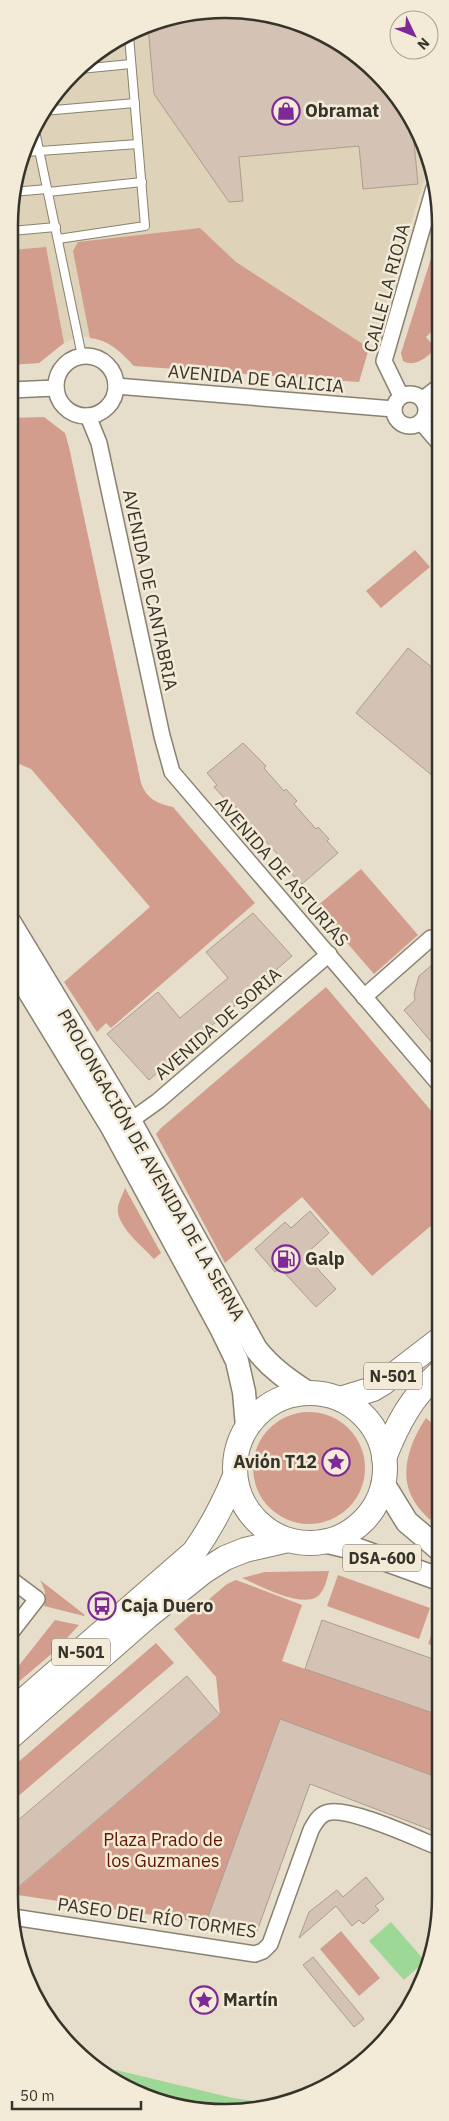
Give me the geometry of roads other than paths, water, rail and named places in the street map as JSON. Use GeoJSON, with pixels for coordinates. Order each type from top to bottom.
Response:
{"type":"FeatureCollection","features":[{"type":"Feature","properties":{"kind":"highway","name":"N-501"},"geometry":{"type":"LineString","coordinates":[[340,1399],[384,1384],[432,1346]]}},
{"type":"Feature","properties":{"kind":"highway","name":"N-501"},"geometry":{"type":"LineString","coordinates":[[384,1458],[408,1407],[432,1381]]}},
{"type":"Feature","properties":{"kind":"highway","name":"N-501"},"geometry":{"type":"LineString","coordinates":[[18,1705],[194,1552],[209,1531],[224,1504],[235,1476],[237,1450],[247,1427],[263,1409],[284,1397],[308,1393],[324,1394],[340,1399],[353,1406],[374,1429],[381,1443],[384,1458],[383,1483],[376,1504],[362,1521],[345,1534],[324,1541],[306,1543],[288,1540],[262,1526],[252,1516],[241,1497],[235,1476]]}},
{"type":"Feature","properties":{"kind":"highway","name":"N-501"},"geometry":{"type":"LineString","coordinates":[[18,1730],[148,1616],[203,1572],[225,1558],[245,1550],[288,1540]]}},
{"type":"Feature","properties":{"kind":"main road","name":"PROLONGACIÓN DE AVENIDA DE LA SERNA"},"geometry":{"type":"LineString","coordinates":[[18,936],[130,1120],[256,1349],[265,1361],[286,1379],[308,1393]]}},
{"type":"Feature","properties":{"kind":"main road","name":"PROLONGACIÓN DE AVENIDA DE LA SERNA"},"geometry":{"type":"LineString","coordinates":[[18,973],[112,1127],[221,1328],[237,1361],[244,1392],[247,1427]]}},
{"type":"Feature","properties":{"kind":"main road","name":"DSA-600"},"geometry":{"type":"LineString","coordinates":[[383,1483],[407,1522],[432,1543]]}},
{"type":"Feature","properties":{"kind":"main road","name":"DSA-600"},"geometry":{"type":"LineString","coordinates":[[324,1541],[353,1548],[432,1576]]}},
{"type":"Feature","properties":{"kind":"street","name":"CALLE LA RIOJA"},"geometry":{"type":"LineString","coordinates":[[397,402],[384,361],[430,201]]}},
{"type":"Feature","properties":{"kind":"street"},"geometry":{"type":"LineString","coordinates":[[82,356],[97,358],[110,367],[116,386],[114,395],[104,409],[88,416],[70,411],[63,405],[56,388],[60,371],[73,358],[82,356]]}},
{"type":"Feature","properties":{"kind":"street","name":"AVENIDA DE GALICIA"},"geometry":{"type":"LineString","coordinates":[[116,386],[397,402]]}},
{"type":"Feature","properties":{"kind":"street"},"geometry":{"type":"LineString","coordinates":[[18,390],[56,388]]}},
{"type":"Feature","properties":{"kind":"street"},"geometry":{"type":"LineString","coordinates":[[413,393],[424,400],[427,407],[426,415],[421,422],[412,426],[403,425],[396,418],[397,402],[413,393]]}},
{"type":"Feature","properties":{"kind":"street"},"geometry":{"type":"LineString","coordinates":[[424,400],[432,393]]}},
{"type":"Feature","properties":{"kind":"street","name":"AVENIDA DE CANTABRIA"},"geometry":{"type":"LineString","coordinates":[[88,416],[99,443],[162,736],[172,772]]}},
{"type":"Feature","properties":{"kind":"street"},"geometry":{"type":"LineString","coordinates":[[421,422],[432,435]]}},
{"type":"Feature","properties":{"kind":"street","name":"AVENIDA DE ASTURIAS"},"geometry":{"type":"LineString","coordinates":[[172,772],[432,1076]]}},
{"type":"Feature","properties":{"kind":"street"},"geometry":{"type":"LineString","coordinates":[[364,996],[431,938]]}},
{"type":"Feature","properties":{"kind":"street","name":"AVENIDA DE SORIA"},"geometry":{"type":"LineString","coordinates":[[130,1120],[158,1101],[328,954]]}},
{"type":"Feature","properties":{"kind":"street"},"geometry":{"type":"LineString","coordinates":[[18,1585],[37,1599],[18,1623]]}},
{"type":"Feature","properties":{"kind":"street","name":"PASEO DEL RÍO TORMES"},"geometry":{"type":"LineString","coordinates":[[19,1918],[254,1954],[263,1952],[270,1944],[311,1830],[320,1817],[327,1812],[348,1812],[432,1845]]}},
{"type":"Feature","properties":{"kind":"lane"},"geometry":{"type":"LineString","coordinates":[[58,239],[146,226],[129,41]]}},
{"type":"Feature","properties":{"kind":"lane"},"geometry":{"type":"LineString","coordinates":[[89,68],[131,64]]}},
{"type":"Feature","properties":{"kind":"lane"},"geometry":{"type":"LineString","coordinates":[[51,110],[135,103]]}},
{"type":"Feature","properties":{"kind":"lane"},"geometry":{"type":"LineString","coordinates":[[37,137],[82,356]]}},
{"type":"Feature","properties":{"kind":"lane"},"geometry":{"type":"LineString","coordinates":[[30,152],[138,144]]}},
{"type":"Feature","properties":{"kind":"lane"},"geometry":{"type":"LineString","coordinates":[[20,192],[142,182]]}},
{"type":"Feature","properties":{"kind":"lane"},"geometry":{"type":"LineString","coordinates":[[18,230],[56,228]]}},
{"type":"Feature","properties":{"kind":"place","name":"Obramat"},"geometry":{"type":"Point","coordinates":[286,111]}},
{"type":"Feature","properties":{"kind":"place","name":"Galp"},"geometry":{"type":"Point","coordinates":[286,1259]}},
{"type":"Feature","properties":{"kind":"place","name":"Avión T12"},"geometry":{"type":"Point","coordinates":[336,1462]}},
{"type":"Feature","properties":{"kind":"place","name":"Caja Duero"},"geometry":{"type":"Point","coordinates":[102,1606]}},
{"type":"Feature","properties":{"kind":"place","name":"Martín"},"geometry":{"type":"Point","coordinates":[204,2000]}},
{"type":"Feature","properties":{"kind":"park label","name":"Plaza Prado de los Guzmanes"},"geometry":{"type":"Point","coordinates":[163,1850]}}]}
